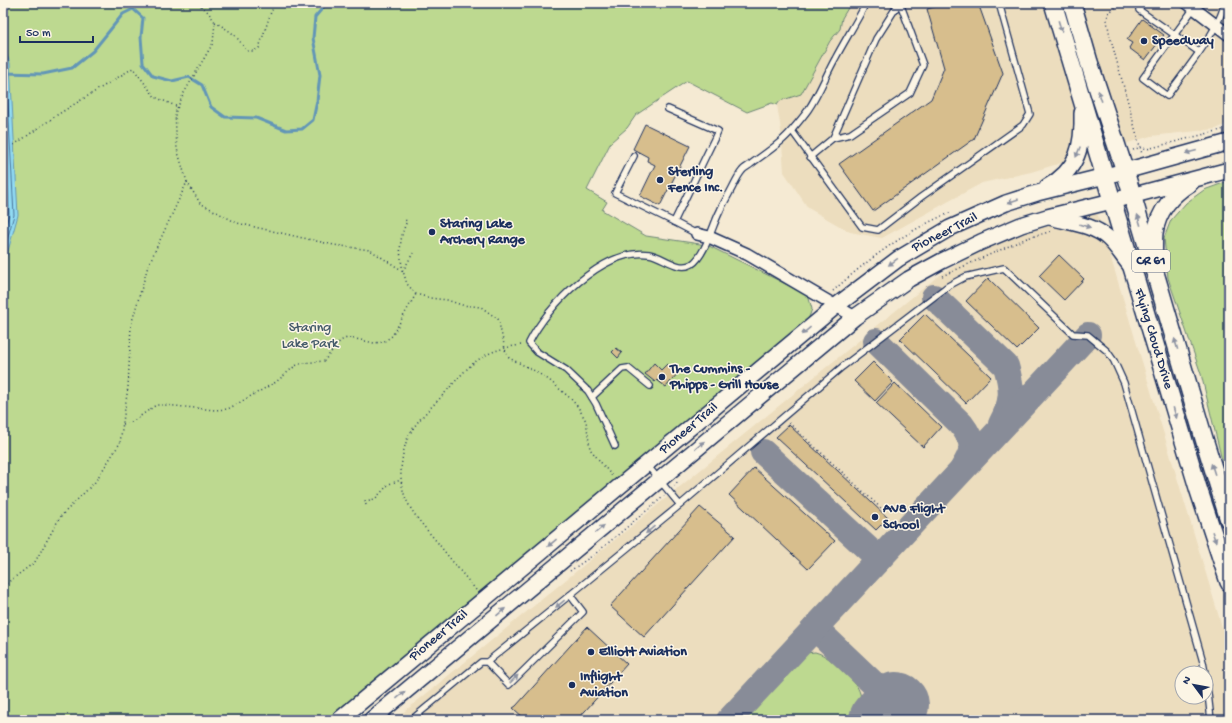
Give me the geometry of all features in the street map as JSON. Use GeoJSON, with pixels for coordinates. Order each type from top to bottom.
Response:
{"type":"FeatureCollection","features":[{"type":"Feature","properties":{"kind":"main road","name":"Flying Cloud Drive"},"geometry":{"type":"LineString","coordinates":[[1053,3],[1198,488],[1229,582]]}},
{"type":"Feature","properties":{"kind":"main road","name":"Flying Cloud Drive"},"geometry":{"type":"LineString","coordinates":[[1072,3],[1089,62],[1125,171],[1131,196],[1229,520]]}},
{"type":"Feature","properties":{"kind":"main road"},"geometry":{"type":"LineString","coordinates":[[1037,193],[1060,180],[1077,156],[1081,146],[1083,133],[1082,100]]}},
{"type":"Feature","properties":{"kind":"main road","name":"Pioneer Trail"},"geometry":{"type":"LineString","coordinates":[[339,720],[836,306],[898,259],[950,228],[999,206],[1037,193],[1104,175],[1125,171],[1229,142]]}},
{"type":"Feature","properties":{"kind":"main road","name":"Pioneer Trail"},"geometry":{"type":"LineString","coordinates":[[371,720],[856,317],[909,279],[942,260],[1021,225],[1229,170]]}},
{"type":"Feature","properties":{"kind":"main road"},"geometry":{"type":"LineString","coordinates":[[1154,270],[1155,233],[1163,211],[1181,189],[1201,177]]}},
{"type":"Feature","properties":{"kind":"main road"},"geometry":{"type":"LineString","coordinates":[[1047,217],[1081,224],[1101,232],[1110,239],[1131,266]]}},
{"type":"Feature","properties":{"kind":"street"},"geometry":{"type":"LineString","coordinates":[[1190,6],[1229,35]]}},
{"type":"Feature","properties":{"kind":"street"},"geometry":{"type":"LineString","coordinates":[[697,234],[709,237],[747,254],[856,317]]}},
{"type":"Feature","properties":{"kind":"lane"},"geometry":{"type":"LineString","coordinates":[[615,446],[596,404],[588,391],[566,370],[537,352],[529,343],[535,332],[545,316],[557,302],[585,277],[604,265],[621,257],[640,253],[658,256],[681,266],[686,266],[693,263],[709,237],[720,211],[742,171],[792,131],[809,109],[863,9],[864,3]]}},
{"type":"Feature","properties":{"kind":"lane"},"geometry":{"type":"LineString","coordinates":[[810,157],[833,138],[850,134],[910,93],[923,65],[900,3]]}},
{"type":"Feature","properties":{"kind":"lane"},"geometry":{"type":"LineString","coordinates":[[833,138],[876,39],[900,3]]}},
{"type":"Feature","properties":{"kind":"lane"},"geometry":{"type":"LineString","coordinates":[[792,131],[862,227],[878,230],[921,197],[1023,125],[1030,114],[999,3]]}},
{"type":"Feature","properties":{"kind":"lane"},"geometry":{"type":"LineString","coordinates":[[1139,3],[1139,10],[1199,52]]}},
{"type":"Feature","properties":{"kind":"lane"},"geometry":{"type":"LineString","coordinates":[[1190,6],[1175,36],[1143,78],[1167,96],[1199,52],[1216,25],[1223,11],[1224,3]]}},
{"type":"Feature","properties":{"kind":"lane"},"geometry":{"type":"LineString","coordinates":[[668,109],[718,132],[674,222]]}},
{"type":"Feature","properties":{"kind":"lane"},"geometry":{"type":"LineString","coordinates":[[634,156],[615,193],[697,234]]}},
{"type":"Feature","properties":{"kind":"lane"},"geometry":{"type":"LineString","coordinates":[[411,720],[481,662],[487,662],[570,596],[680,505],[842,367],[948,286],[965,277],[1004,268],[1073,334],[1088,335],[1107,351],[1120,372],[1129,398],[1204,665]]}},
{"type":"Feature","properties":{"kind":"lane"},"geometry":{"type":"LineString","coordinates":[[592,397],[622,369],[628,368],[650,386]]}},
{"type":"Feature","properties":{"kind":"lane"},"geometry":{"type":"LineString","coordinates":[[646,464],[660,479],[680,505]]}},
{"type":"Feature","properties":{"kind":"lane"},"geometry":{"type":"LineString","coordinates":[[487,662],[509,685],[583,612],[570,596]]}},
{"type":"Feature","properties":{"kind":"lane"},"geometry":{"type":"LineString","coordinates":[[1210,705],[1212,720]]}},
{"type":"Feature","properties":{"kind":"path"},"geometry":{"type":"LineString","coordinates":[[198,3],[208,12],[215,22],[239,39],[244,48],[248,51],[254,52],[259,48],[271,12],[276,3]]}},
{"type":"Feature","properties":{"kind":"path"},"geometry":{"type":"LineString","coordinates":[[1122,3],[1108,13],[1107,21],[1145,165]]}},
{"type":"Feature","properties":{"kind":"path"},"geometry":{"type":"LineString","coordinates":[[215,22],[212,43],[184,93],[175,113],[177,149],[187,182],[200,203],[236,223],[334,245],[370,250],[403,271]]}},
{"type":"Feature","properties":{"kind":"path"},"geometry":{"type":"LineString","coordinates":[[14,145],[56,115],[133,68],[156,97],[178,107]]}},
{"type":"Feature","properties":{"kind":"path"},"geometry":{"type":"LineString","coordinates":[[3,586],[35,562],[60,517],[95,482],[120,443],[128,387],[131,325],[148,266],[187,182]]}},
{"type":"Feature","properties":{"kind":"path"},"geometry":{"type":"LineString","coordinates":[[405,220],[408,221],[403,230],[400,244],[403,271],[407,284],[416,294],[430,298],[447,300],[462,305],[481,307],[498,319],[504,347],[509,358],[535,370],[570,398],[578,407],[586,421],[590,449],[614,478]]}},
{"type":"Feature","properties":{"kind":"path"},"geometry":{"type":"LineString","coordinates":[[403,271],[413,253]]}},
{"type":"Feature","properties":{"kind":"path"},"geometry":{"type":"LineString","coordinates":[[122,424],[132,422],[156,405],[216,410],[228,409],[276,382],[295,366],[302,363],[324,361],[340,341],[347,338],[374,343],[382,342],[392,336],[416,294]]}},
{"type":"Feature","properties":{"kind":"path"},"geometry":{"type":"LineString","coordinates":[[478,591],[413,514],[404,497],[401,480],[400,473],[403,456],[411,432],[417,423],[471,364],[484,355],[504,347],[529,343]]}},
{"type":"Feature","properties":{"kind":"path"},"geometry":{"type":"LineString","coordinates":[[782,417],[883,510],[882,511]]}},
{"type":"Feature","properties":{"kind":"path"},"geometry":{"type":"LineString","coordinates":[[366,505],[365,501],[375,499],[389,484],[401,480]]}},
{"type":"Feature","properties":{"kind":"shaded area"},"geometry":{"type":"Polygon","coordinates":[[[846,3],[1229,3],[1229,26],[1227,30],[1229,33],[1229,123],[1216,129],[1151,136],[1031,172],[982,183],[882,238],[850,232],[808,208],[784,172],[781,130],[777,105],[839,30],[846,3]]]}},
{"type":"Feature","properties":{"kind":"shaded area"},"geometry":{"type":"Polygon","coordinates":[[[1097,212],[1229,650],[1229,720],[394,720],[937,277],[974,254],[1023,232],[1097,212]]]}},
{"type":"Feature","properties":{"kind":"green space","name":"Staring Lake Park"},"geometry":{"type":"Polygon","coordinates":[[[3,3],[851,3],[842,18],[840,29],[830,41],[801,94],[780,101],[777,105],[772,103],[747,112],[687,81],[636,115],[627,128],[611,142],[587,190],[607,202],[602,210],[646,236],[707,245],[808,295],[812,309],[808,320],[329,720],[3,720],[3,3]]]}},
{"type":"Feature","properties":{"kind":"green space"},"geometry":{"type":"Polygon","coordinates":[[[1229,181],[1229,489],[1201,374],[1168,278],[1164,238],[1171,220],[1186,203],[1204,190],[1229,181]]]}},
{"type":"Feature","properties":{"kind":"green space"},"geometry":{"type":"Polygon","coordinates":[[[815,652],[831,661],[852,680],[856,686],[861,697],[861,704],[856,720],[747,720],[751,708],[800,656],[806,653],[815,652]]]}},
{"type":"Feature","properties":{"kind":"water"},"geometry":{"type":"Polygon","coordinates":[[[3,45],[10,63],[18,215],[3,269],[3,45]]]}},
{"type":"Feature","properties":{"kind":"building"},"geometry":{"type":"Polygon","coordinates":[[[948,3],[961,5],[961,3],[978,3],[1003,73],[974,139],[873,211],[839,164],[931,99],[944,68],[927,9],[948,3]]]}},
{"type":"Feature","properties":{"kind":"building","name":"Speedway"},"geometry":{"type":"Polygon","coordinates":[[[1142,19],[1164,35],[1145,60],[1129,48],[1132,43],[1127,40],[1142,19]]]}},
{"type":"Feature","properties":{"kind":"building","name":"Sterling Fence Inc."},"geometry":{"type":"Polygon","coordinates":[[[645,124],[690,146],[660,206],[640,196],[655,165],[647,161],[648,157],[633,149],[645,124]]]}},
{"type":"Feature","properties":{"kind":"building"},"geometry":{"type":"Polygon","coordinates":[[[1059,255],[1084,279],[1064,300],[1039,276],[1059,255]]]}},
{"type":"Feature","properties":{"kind":"building"},"geometry":{"type":"Polygon","coordinates":[[[988,278],[1039,328],[1017,350],[966,301],[988,278]]]}},
{"type":"Feature","properties":{"kind":"building"},"geometry":{"type":"Polygon","coordinates":[[[925,314],[991,377],[966,403],[900,339],[925,314]]]}},
{"type":"Feature","properties":{"kind":"building"},"geometry":{"type":"Polygon","coordinates":[[[616,348],[622,353],[618,358],[612,352],[616,348]]]}},
{"type":"Feature","properties":{"kind":"building"},"geometry":{"type":"Polygon","coordinates":[[[873,362],[893,382],[875,401],[854,381],[873,362]]]}},
{"type":"Feature","properties":{"kind":"building","name":"The Cummins - Phipps - Grill House"},"geometry":{"type":"Polygon","coordinates":[[[654,363],[661,370],[667,364],[678,373],[666,387],[657,380],[655,382],[645,374],[654,363]]]}},
{"type":"Feature","properties":{"kind":"building"},"geometry":{"type":"Polygon","coordinates":[[[895,383],[941,427],[923,447],[876,403],[895,383]]]}},
{"type":"Feature","properties":{"kind":"building"},"geometry":{"type":"Polygon","coordinates":[[[789,425],[888,518],[876,530],[776,437],[789,425]]]}},
{"type":"Feature","properties":{"kind":"building"},"geometry":{"type":"Polygon","coordinates":[[[754,468],[835,541],[808,569],[729,495],[754,468]]]}},
{"type":"Feature","properties":{"kind":"building"},"geometry":{"type":"Polygon","coordinates":[[[700,507],[735,536],[644,637],[610,606],[700,507]]]}},
{"type":"Feature","properties":{"kind":"building","name":"Inflight Aviation"},"geometry":{"type":"Polygon","coordinates":[[[587,627],[627,664],[577,720],[526,720],[513,708],[587,627]]]}},
{"type":"Feature","properties":{"kind":"waterway"},"geometry":{"type":"LineString","coordinates":[[3,73],[43,74],[72,68],[93,51],[123,14],[133,9],[143,18],[141,37],[143,63],[153,76],[172,81],[189,77],[202,85],[211,107],[225,117],[256,118],[286,130],[302,129],[313,120],[317,101],[320,75],[313,38],[315,17],[327,3]]}},
{"type":"Feature","properties":{"kind":"taxiway"},"geometry":{"type":"LineString","coordinates":[[934,297],[1006,366],[1010,382],[1011,396],[1008,409],[1001,424]]}},
{"type":"Feature","properties":{"kind":"taxiway"},"geometry":{"type":"LineString","coordinates":[[729,720],[1088,335]]}},
{"type":"Feature","properties":{"kind":"taxiway"},"geometry":{"type":"LineString","coordinates":[[876,341],[961,424],[971,440],[970,456],[963,468]]}},
{"type":"Feature","properties":{"kind":"taxiway"},"geometry":{"type":"LineString","coordinates":[[763,452],[879,559]]}},
{"type":"Feature","properties":{"kind":"taxiway"},"geometry":{"type":"LineString","coordinates":[[815,628],[896,705]]}},
{"type":"Feature","properties":{"kind":"runway"},"geometry":{"type":"LineString","coordinates":[[882,720],[896,705]]}},
{"type":"Feature","properties":{"kind":"place","name":"Speedway"},"geometry":{"type":"Point","coordinates":[1144,41]}},
{"type":"Feature","properties":{"kind":"place","name":"Sterling Fence Inc."},"geometry":{"type":"Point","coordinates":[660,180]}},
{"type":"Feature","properties":{"kind":"place","name":"Staring Lake Archery Range"},"geometry":{"type":"Point","coordinates":[432,232]}},
{"type":"Feature","properties":{"kind":"place","name":"The Cummins - Phipps - Grill House"},"geometry":{"type":"Point","coordinates":[662,377]}},
{"type":"Feature","properties":{"kind":"place","name":"AV8 Flight School"},"geometry":{"type":"Point","coordinates":[875,517]}},
{"type":"Feature","properties":{"kind":"place","name":"Elliott Aviation"},"geometry":{"type":"Point","coordinates":[591,652]}},
{"type":"Feature","properties":{"kind":"place","name":"Inflight Aviation"},"geometry":{"type":"Point","coordinates":[572,685]}}]}
